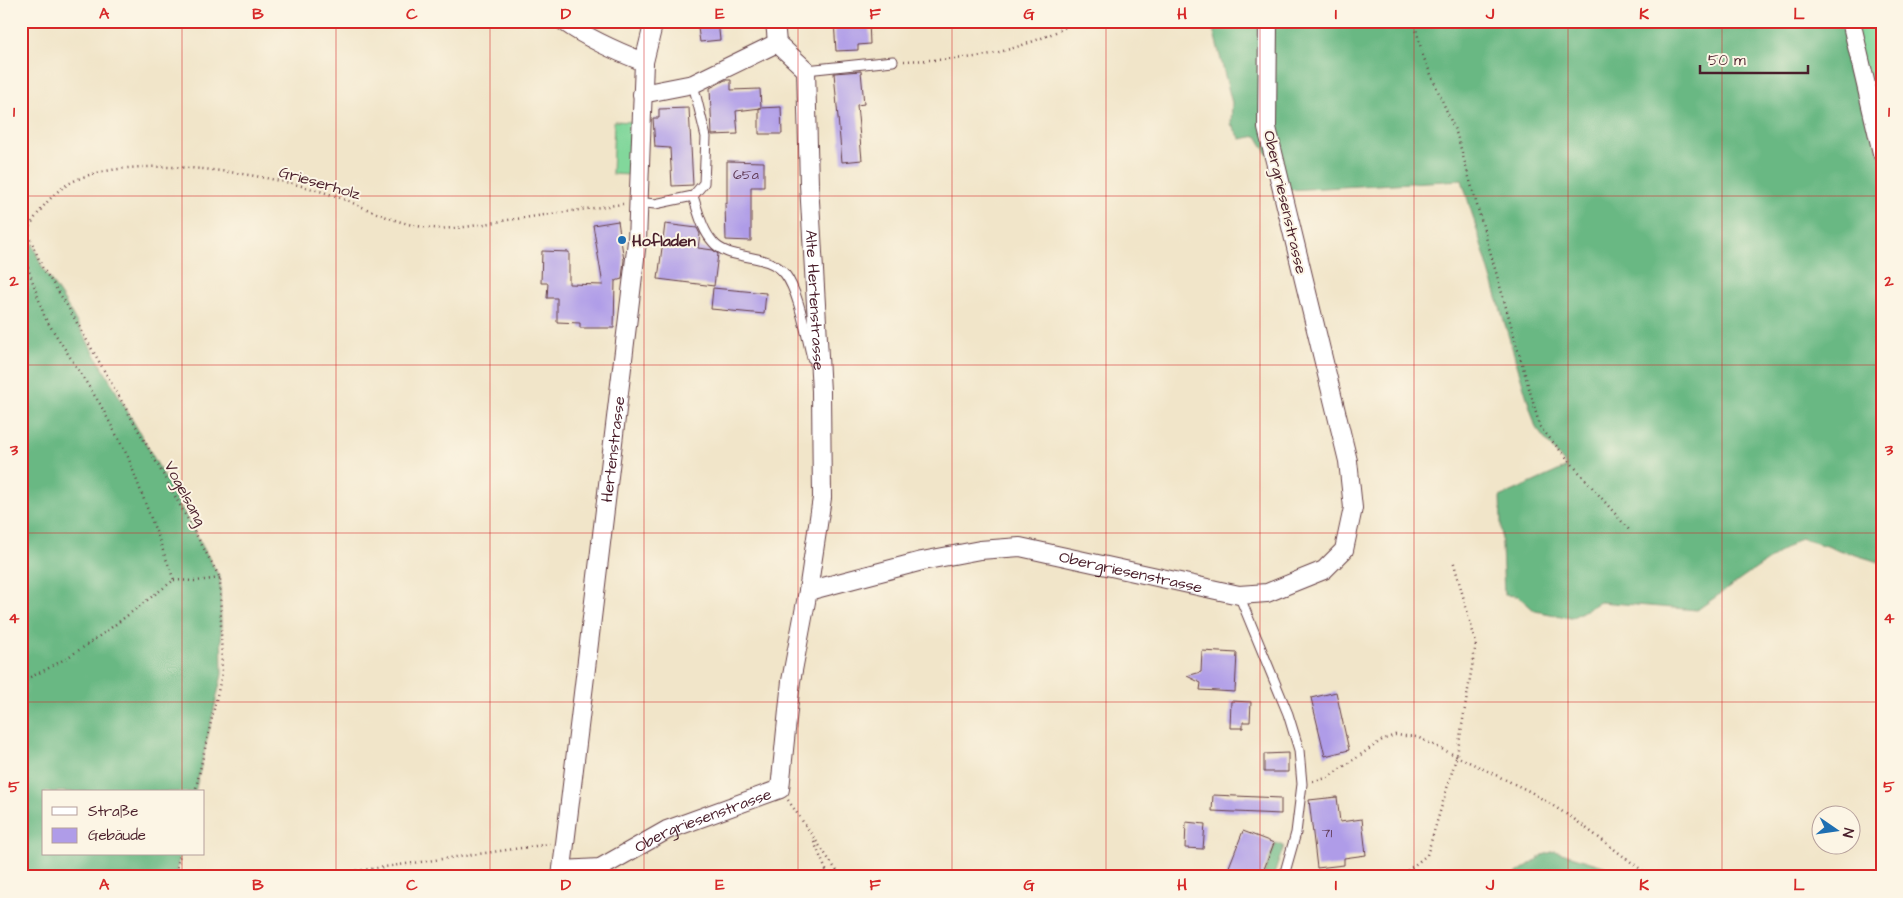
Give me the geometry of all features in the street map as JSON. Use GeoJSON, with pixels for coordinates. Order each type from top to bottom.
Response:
{"type":"FeatureCollection","features":[{"type":"Feature","properties":{"kind":"street"},"geometry":{"type":"LineString","coordinates":[[563,21],[577,31],[616,51],[644,62]]}},
{"type":"Feature","properties":{"kind":"street","name":"Hertenstrasse"},"geometry":{"type":"LineString","coordinates":[[561,873],[637,242],[637,202],[644,62],[654,21]]}},
{"type":"Feature","properties":{"kind":"street"},"geometry":{"type":"LineString","coordinates":[[775,21],[776,43],[806,70]]}},
{"type":"Feature","properties":{"kind":"street","name":"Obergriesenstrasse"},"geometry":{"type":"LineString","coordinates":[[561,873],[600,868],[667,830],[780,789],[791,681],[808,591],[922,561],[980,550],[1020,547],[1239,595],[1267,593],[1324,570],[1344,550],[1353,508],[1348,461],[1267,128],[1268,21]]}},
{"type":"Feature","properties":{"kind":"street"},"geometry":{"type":"LineString","coordinates":[[1851,21],[1882,153]]}},
{"type":"Feature","properties":{"kind":"street"},"geometry":{"type":"LineString","coordinates":[[642,94],[693,84],[776,43]]}},
{"type":"Feature","properties":{"kind":"street","name":"Alte Hertenstrasse"},"geometry":{"type":"LineString","coordinates":[[806,70],[809,184],[821,391],[822,498],[808,591]]}},
{"type":"Feature","properties":{"kind":"lane"},"geometry":{"type":"LineString","coordinates":[[806,70],[892,61]]}},
{"type":"Feature","properties":{"kind":"lane"},"geometry":{"type":"LineString","coordinates":[[637,202],[655,204],[692,196],[704,183],[706,136],[693,84]]}},
{"type":"Feature","properties":{"kind":"lane"},"geometry":{"type":"LineString","coordinates":[[692,196],[713,243],[731,252],[762,259],[774,264],[789,280],[798,304],[821,391]]}},
{"type":"Feature","properties":{"kind":"lane"},"geometry":{"type":"LineString","coordinates":[[1239,595],[1288,714],[1299,750],[1302,784],[1296,833],[1285,872]]}},
{"type":"Feature","properties":{"kind":"path"},"geometry":{"type":"LineString","coordinates":[[892,61],[968,58],[1001,51],[1062,29],[1077,21]]}},
{"type":"Feature","properties":{"kind":"path"},"geometry":{"type":"LineString","coordinates":[[1414,21],[1423,56],[1457,135],[1540,427],[1630,531]]}},
{"type":"Feature","properties":{"kind":"path","name":"Grieserholz"},"geometry":{"type":"LineString","coordinates":[[21,239],[54,194],[76,180],[99,173],[128,168],[160,167],[221,171],[291,183],[358,203],[399,221],[434,228],[473,226],[637,202]]}},
{"type":"Feature","properties":{"kind":"path"},"geometry":{"type":"LineString","coordinates":[[28,230],[24,256],[44,318],[100,404],[128,457],[174,580]]}},
{"type":"Feature","properties":{"kind":"path","name":"Vogelsang"},"geometry":{"type":"LineString","coordinates":[[28,230],[42,267],[65,302],[220,578],[222,674],[195,790]]}},
{"type":"Feature","properties":{"kind":"path"},"geometry":{"type":"LineString","coordinates":[[1394,877],[1407,871],[1427,855],[1457,756],[1476,644],[1453,560]]}},
{"type":"Feature","properties":{"kind":"path"},"geometry":{"type":"LineString","coordinates":[[21,681],[46,671],[90,643],[174,580],[196,581],[220,578]]}},
{"type":"Feature","properties":{"kind":"path"},"geometry":{"type":"LineString","coordinates":[[1302,784],[1328,778],[1382,740],[1395,736],[1418,736],[1531,792],[1574,819],[1651,877]]}},
{"type":"Feature","properties":{"kind":"path"},"geometry":{"type":"LineString","coordinates":[[780,789],[841,877]]}},
{"type":"Feature","properties":{"kind":"path"},"geometry":{"type":"LineString","coordinates":[[811,836],[829,877]]}},
{"type":"Feature","properties":{"kind":"path"},"geometry":{"type":"LineString","coordinates":[[312,877],[564,843]]}},
{"type":"Feature","properties":{"kind":"path"},"geometry":{"type":"LineString","coordinates":[[175,877],[180,856]]}},
{"type":"Feature","properties":{"kind":"green space"},"geometry":{"type":"Polygon","coordinates":[[[1211,21],[1845,21],[1882,165],[1882,563],[1800,538],[1697,610],[1600,602],[1571,618],[1535,611],[1518,596],[1504,595],[1500,497],[1567,467],[1536,428],[1462,180],[1289,190],[1257,136],[1241,139],[1231,124],[1232,103],[1211,21]]]}},
{"type":"Feature","properties":{"kind":"green space"},"geometry":{"type":"Polygon","coordinates":[[[1853,21],[1882,21],[1882,101],[1869,105],[1853,21]]]}},
{"type":"Feature","properties":{"kind":"green space"},"geometry":{"type":"Polygon","coordinates":[[[614,121],[634,122],[632,175],[612,174],[614,121]]]}},
{"type":"Feature","properties":{"kind":"green space"},"geometry":{"type":"Polygon","coordinates":[[[27,230],[42,267],[65,302],[220,578],[222,674],[195,790],[42,790],[42,856],[180,856],[175,877],[21,877],[21,239],[27,230]]]}},
{"type":"Feature","properties":{"kind":"green space"},"geometry":{"type":"Polygon","coordinates":[[[1276,843],[1284,846],[1273,877],[1263,877],[1276,843]]]}},
{"type":"Feature","properties":{"kind":"green space"},"geometry":{"type":"Polygon","coordinates":[[[1555,851],[1639,877],[1511,877],[1543,855],[1555,851]]]}},
{"type":"Feature","properties":{"kind":"building"},"geometry":{"type":"Polygon","coordinates":[[[697,21],[718,21],[720,40],[700,42],[697,21]]]}},
{"type":"Feature","properties":{"kind":"building"},"geometry":{"type":"Polygon","coordinates":[[[834,21],[869,21],[870,44],[858,45],[858,50],[836,51],[834,21]]]}},
{"type":"Feature","properties":{"kind":"building"},"geometry":{"type":"Polygon","coordinates":[[[861,71],[864,104],[857,105],[862,160],[842,162],[834,73],[861,71]]]}},
{"type":"Feature","properties":{"kind":"building"},"geometry":{"type":"Polygon","coordinates":[[[725,80],[731,80],[731,90],[760,89],[761,108],[736,111],[738,134],[712,135],[710,88],[725,80]]]}},
{"type":"Feature","properties":{"kind":"building"},"geometry":{"type":"Polygon","coordinates":[[[781,107],[782,134],[759,134],[759,108],[781,107]]]}},
{"type":"Feature","properties":{"kind":"building"},"geometry":{"type":"Polygon","coordinates":[[[689,108],[693,185],[672,186],[670,148],[655,147],[653,118],[659,118],[659,109],[689,108]]]}},
{"type":"Feature","properties":{"kind":"building"},"geometry":{"type":"Polygon","coordinates":[[[727,161],[764,162],[764,187],[751,187],[751,241],[726,240],[727,161]]]}},
{"type":"Feature","properties":{"kind":"building"},"geometry":{"type":"Polygon","coordinates":[[[618,221],[624,260],[622,279],[615,281],[614,328],[580,328],[580,323],[557,322],[557,298],[547,298],[548,283],[541,283],[542,251],[569,252],[569,284],[603,285],[593,225],[618,221]]]}},
{"type":"Feature","properties":{"kind":"building"},"geometry":{"type":"Polygon","coordinates":[[[665,224],[697,228],[700,234],[698,248],[713,250],[718,254],[714,286],[658,279],[665,224]]]}},
{"type":"Feature","properties":{"kind":"building"},"geometry":{"type":"Polygon","coordinates":[[[713,288],[766,293],[764,314],[711,309],[713,288]]]}},
{"type":"Feature","properties":{"kind":"building"},"geometry":{"type":"Polygon","coordinates":[[[1202,651],[1237,653],[1235,692],[1200,690],[1201,683],[1187,676],[1201,672],[1202,651]]]}},
{"type":"Feature","properties":{"kind":"building"},"geometry":{"type":"Polygon","coordinates":[[[1336,692],[1349,750],[1325,756],[1311,698],[1336,692]]]}},
{"type":"Feature","properties":{"kind":"building"},"geometry":{"type":"Polygon","coordinates":[[[1231,701],[1251,702],[1250,722],[1243,722],[1243,728],[1230,728],[1231,701]]]}},
{"type":"Feature","properties":{"kind":"building"},"geometry":{"type":"Polygon","coordinates":[[[1288,753],[1288,772],[1264,772],[1264,754],[1288,753]]]}},
{"type":"Feature","properties":{"kind":"building"},"geometry":{"type":"Polygon","coordinates":[[[1213,795],[1281,798],[1281,814],[1212,811],[1213,795]]]}},
{"type":"Feature","properties":{"kind":"building"},"geometry":{"type":"Polygon","coordinates":[[[1337,797],[1340,822],[1362,819],[1366,855],[1344,858],[1344,865],[1317,868],[1309,800],[1337,797]]]}},
{"type":"Feature","properties":{"kind":"building"},"geometry":{"type":"Polygon","coordinates":[[[1186,822],[1205,824],[1203,849],[1185,848],[1186,822]]]}},
{"type":"Feature","properties":{"kind":"building"},"geometry":{"type":"Polygon","coordinates":[[[1243,831],[1274,843],[1261,877],[1225,877],[1243,831]]]}},
{"type":"Feature","properties":{"kind":"place","name":"Hofladen"},"geometry":{"type":"Point","coordinates":[622,240]}}]}
